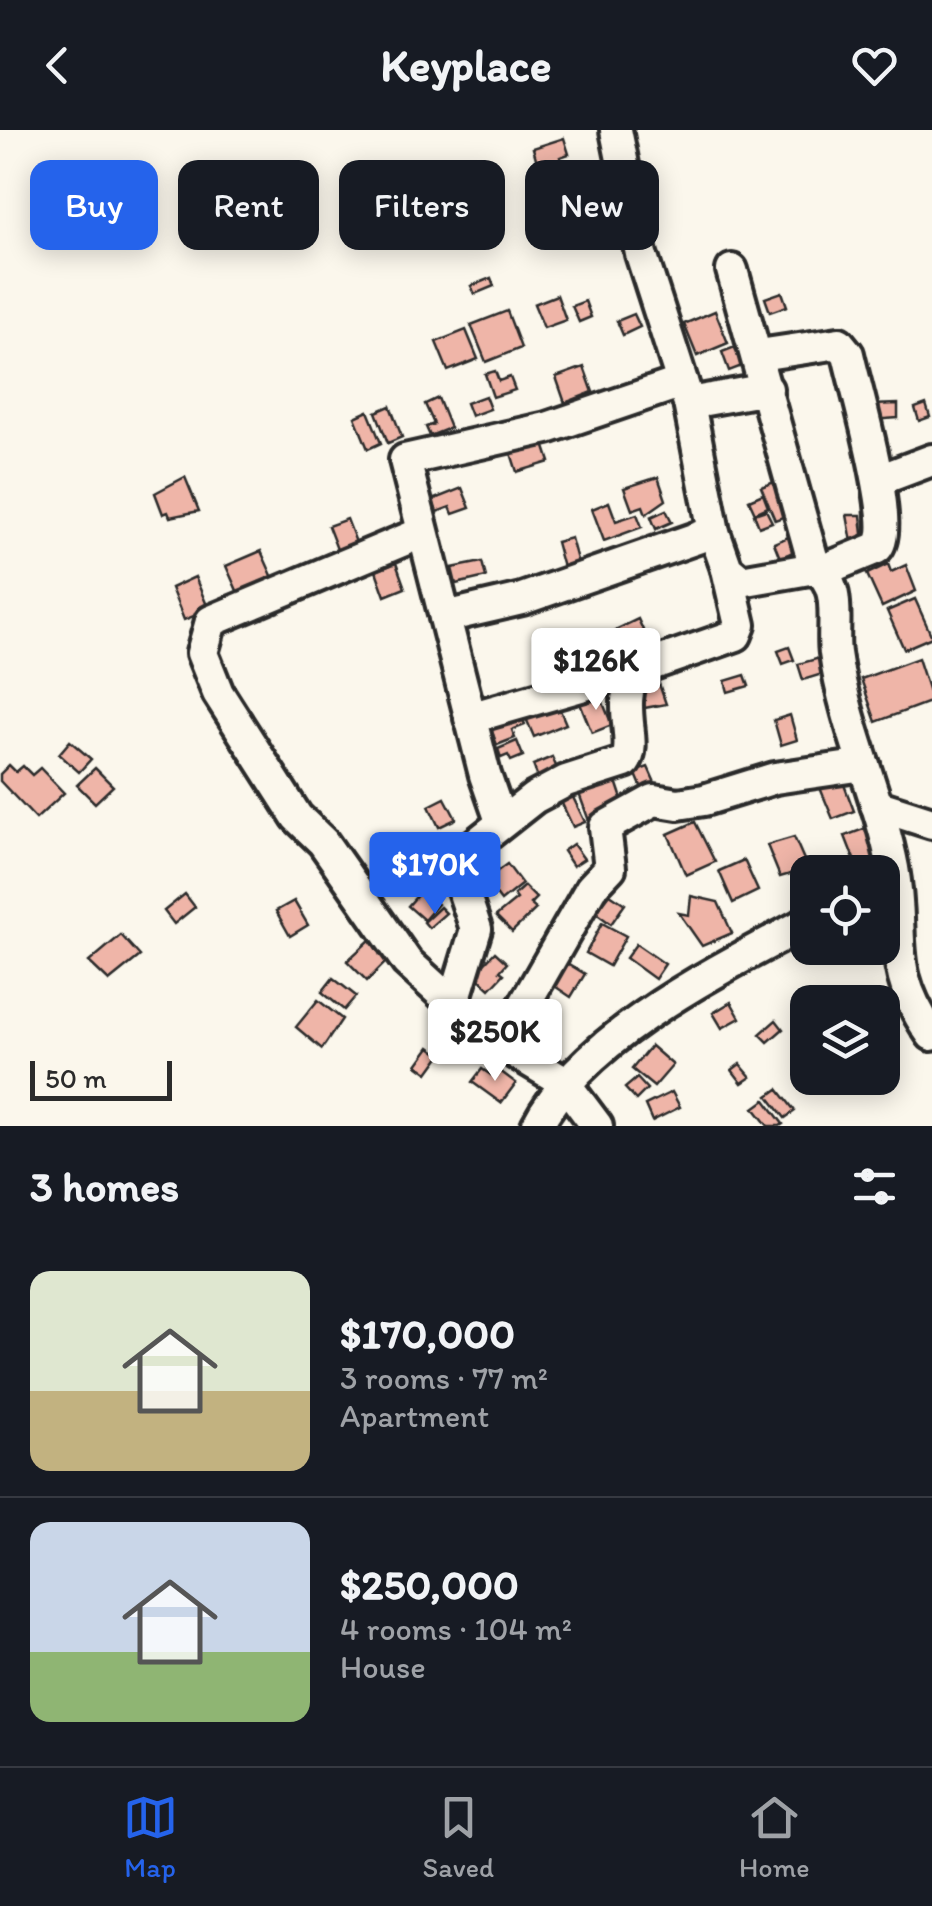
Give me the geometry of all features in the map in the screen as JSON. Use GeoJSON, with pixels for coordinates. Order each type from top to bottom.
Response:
{"type":"FeatureCollection","features":[{"type":"Feature","properties":{"kind":"street"},"geometry":{"type":"LineString","coordinates":[[470,718],[636,670],[736,635],[740,626],[714,532],[686,393],[641,254],[616,130]]}},
{"type":"Feature","properties":{"kind":"street"},"geometry":{"type":"LineString","coordinates":[[732,270],[818,570],[833,593],[834,651],[876,804],[884,855]]}},
{"type":"Feature","properties":{"kind":"street"},"geometry":{"type":"LineString","coordinates":[[726,570],[740,581],[818,570],[882,543],[879,480],[844,346],[839,343],[759,355]]}},
{"type":"Feature","properties":{"kind":"street"},"geometry":{"type":"LineString","coordinates":[[501,821],[470,718],[405,460],[686,393],[767,389]]}},
{"type":"Feature","properties":{"kind":"street"},"geometry":{"type":"LineString","coordinates":[[879,480],[932,460]]}},
{"type":"Feature","properties":{"kind":"street"},"geometry":{"type":"LineString","coordinates":[[445,617],[522,598],[714,532]]}},
{"type":"Feature","properties":{"kind":"street"},"geometry":{"type":"LineString","coordinates":[[421,533],[211,621],[204,634],[202,654],[218,693],[297,817],[323,842],[407,962],[452,1008],[564,1082],[597,1126]]}},
{"type":"Feature","properties":{"kind":"street"},"geometry":{"type":"LineString","coordinates":[[452,1008],[476,929],[457,872],[458,858],[501,821],[566,781],[594,774],[630,756],[624,712],[626,689],[636,670]]}},
{"type":"Feature","properties":{"kind":"street"},"geometry":{"type":"LineString","coordinates":[[502,1044],[591,888],[610,868],[605,828],[654,800],[690,803],[774,778],[864,765]]}},
{"type":"Feature","properties":{"kind":"street"},"geometry":{"type":"LineString","coordinates":[[876,804],[932,822]]}},
{"type":"Feature","properties":{"kind":"street"},"geometry":{"type":"LineString","coordinates":[[537,1126],[564,1082],[661,1006],[790,932]]}},
{"type":"Feature","properties":{"kind":"street"},"geometry":{"type":"LineString","coordinates":[[900,965],[905,991],[932,1035]]}},
{"type":"Feature","properties":{"kind":"building"},"geometry":{"type":"Polygon","coordinates":[[[564,138],[569,154],[561,160],[536,160],[533,148],[564,138]]]}},
{"type":"Feature","properties":{"kind":"building"},"geometry":{"type":"Polygon","coordinates":[[[491,278],[494,286],[475,294],[471,286],[491,278]]]}},
{"type":"Feature","properties":{"kind":"building"},"geometry":{"type":"Polygon","coordinates":[[[782,292],[787,306],[770,312],[765,298],[782,292]]]}},
{"type":"Feature","properties":{"kind":"building"},"geometry":{"type":"Polygon","coordinates":[[[557,295],[566,320],[544,328],[534,304],[557,295]]]}},
{"type":"Feature","properties":{"kind":"building"},"geometry":{"type":"Polygon","coordinates":[[[585,301],[591,317],[579,322],[572,306],[585,301]]]}},
{"type":"Feature","properties":{"kind":"building"},"geometry":{"type":"Polygon","coordinates":[[[507,311],[521,348],[486,362],[471,325],[507,311]]]}},
{"type":"Feature","properties":{"kind":"building"},"geometry":{"type":"Polygon","coordinates":[[[715,311],[728,343],[697,356],[684,324],[715,311]]]}},
{"type":"Feature","properties":{"kind":"building"},"geometry":{"type":"Polygon","coordinates":[[[634,314],[640,327],[623,335],[617,321],[634,314]]]}},
{"type":"Feature","properties":{"kind":"building"},"geometry":{"type":"Polygon","coordinates":[[[466,330],[478,359],[448,371],[436,342],[466,330]]]}},
{"type":"Feature","properties":{"kind":"building"},"geometry":{"type":"Polygon","coordinates":[[[735,347],[742,366],[729,371],[722,352],[735,347]]]}},
{"type":"Feature","properties":{"kind":"building"},"geometry":{"type":"Polygon","coordinates":[[[584,367],[593,392],[565,403],[556,377],[584,367]]]}},
{"type":"Feature","properties":{"kind":"building"},"geometry":{"type":"Polygon","coordinates":[[[495,371],[499,381],[510,377],[515,390],[493,397],[485,374],[495,371]]]}},
{"type":"Feature","properties":{"kind":"building"},"geometry":{"type":"Polygon","coordinates":[[[485,396],[490,409],[471,416],[466,403],[485,396]]]}},
{"type":"Feature","properties":{"kind":"building"},"geometry":{"type":"Polygon","coordinates":[[[438,398],[450,428],[430,436],[426,427],[434,424],[425,404],[438,398]]]}},
{"type":"Feature","properties":{"kind":"building"},"geometry":{"type":"Polygon","coordinates":[[[898,404],[898,418],[871,420],[871,405],[898,404]]]}},
{"type":"Feature","properties":{"kind":"building"},"geometry":{"type":"Polygon","coordinates":[[[926,404],[930,417],[919,421],[915,408],[926,404]]]}},
{"type":"Feature","properties":{"kind":"building"},"geometry":{"type":"Polygon","coordinates":[[[390,406],[402,437],[388,443],[376,412],[390,406]]]}},
{"type":"Feature","properties":{"kind":"building"},"geometry":{"type":"Polygon","coordinates":[[[368,411],[381,443],[368,449],[355,417],[368,411]]]}},
{"type":"Feature","properties":{"kind":"building"},"geometry":{"type":"Polygon","coordinates":[[[543,441],[550,462],[517,472],[509,447],[543,441]]]}},
{"type":"Feature","properties":{"kind":"building"},"geometry":{"type":"Polygon","coordinates":[[[185,477],[199,511],[170,517],[168,512],[163,514],[155,493],[185,477]]]}},
{"type":"Feature","properties":{"kind":"building"},"geometry":{"type":"Polygon","coordinates":[[[658,477],[666,500],[646,514],[643,506],[632,510],[624,488],[658,477]]]}},
{"type":"Feature","properties":{"kind":"building"},"geometry":{"type":"Polygon","coordinates":[[[777,481],[791,514],[775,520],[761,487],[777,481]]]}},
{"type":"Feature","properties":{"kind":"building"},"geometry":{"type":"Polygon","coordinates":[[[462,488],[470,508],[453,514],[450,507],[437,512],[432,500],[462,488]]]}},
{"type":"Feature","properties":{"kind":"building"},"geometry":{"type":"Polygon","coordinates":[[[763,494],[768,507],[755,513],[749,500],[763,494]]]}},
{"type":"Feature","properties":{"kind":"building"},"geometry":{"type":"Polygon","coordinates":[[[609,502],[616,521],[637,514],[642,527],[604,541],[592,509],[609,502]]]}},
{"type":"Feature","properties":{"kind":"building"},"geometry":{"type":"Polygon","coordinates":[[[666,510],[672,522],[656,529],[651,517],[666,510]]]}},
{"type":"Feature","properties":{"kind":"building"},"geometry":{"type":"Polygon","coordinates":[[[766,510],[772,522],[759,527],[754,514],[766,510]]]}},
{"type":"Feature","properties":{"kind":"building"},"geometry":{"type":"Polygon","coordinates":[[[847,515],[861,515],[863,534],[871,534],[853,547],[847,515]]]}},
{"type":"Feature","properties":{"kind":"building"},"geometry":{"type":"Polygon","coordinates":[[[347,519],[357,545],[338,552],[328,526],[347,519]]]}},
{"type":"Feature","properties":{"kind":"building"},"geometry":{"type":"Polygon","coordinates":[[[788,537],[795,551],[780,558],[774,543],[788,537]]]}},
{"type":"Feature","properties":{"kind":"building"},"geometry":{"type":"Polygon","coordinates":[[[571,538],[580,571],[565,575],[556,542],[571,538]]]}},
{"type":"Feature","properties":{"kind":"building"},"geometry":{"type":"Polygon","coordinates":[[[261,551],[274,580],[239,595],[226,566],[261,551]]]}},
{"type":"Feature","properties":{"kind":"building"},"geometry":{"type":"Polygon","coordinates":[[[482,562],[486,577],[456,584],[452,568],[482,562]]]}},
{"type":"Feature","properties":{"kind":"building"},"geometry":{"type":"Polygon","coordinates":[[[396,563],[405,588],[385,596],[376,571],[396,563]]]}},
{"type":"Feature","properties":{"kind":"building"},"geometry":{"type":"Polygon","coordinates":[[[888,564],[891,572],[906,565],[916,591],[882,607],[867,574],[888,564]]]}},
{"type":"Feature","properties":{"kind":"building"},"geometry":{"type":"Polygon","coordinates":[[[195,577],[209,610],[184,620],[171,588],[195,577]]]}},
{"type":"Feature","properties":{"kind":"building"},"geometry":{"type":"Polygon","coordinates":[[[915,599],[932,637],[904,649],[887,611],[915,599]]]}},
{"type":"Feature","properties":{"kind":"building"},"geometry":{"type":"Polygon","coordinates":[[[638,619],[651,648],[623,661],[613,638],[618,636],[615,630],[638,619]]]}},
{"type":"Feature","properties":{"kind":"building"},"geometry":{"type":"Polygon","coordinates":[[[573,639],[582,663],[551,674],[542,649],[573,639]]]}},
{"type":"Feature","properties":{"kind":"building"},"geometry":{"type":"Polygon","coordinates":[[[789,647],[794,660],[783,664],[778,651],[789,647]]]}},
{"type":"Feature","properties":{"kind":"building"},"geometry":{"type":"Polygon","coordinates":[[[827,656],[832,671],[803,680],[798,664],[827,656]]]}},
{"type":"Feature","properties":{"kind":"building"},"geometry":{"type":"Polygon","coordinates":[[[918,658],[932,701],[876,722],[861,679],[918,658]]]}},
{"type":"Feature","properties":{"kind":"building"},"geometry":{"type":"Polygon","coordinates":[[[745,675],[749,686],[728,692],[725,681],[745,675]]]}},
{"type":"Feature","properties":{"kind":"building"},"geometry":{"type":"Polygon","coordinates":[[[657,678],[666,704],[639,709],[631,686],[657,678]]]}},
{"type":"Feature","properties":{"kind":"building"},"geometry":{"type":"Polygon","coordinates":[[[599,693],[612,725],[592,733],[579,701],[599,693]]]}},
{"type":"Feature","properties":{"kind":"building"},"geometry":{"type":"Polygon","coordinates":[[[554,696],[566,724],[534,737],[522,709],[554,696]]]}},
{"type":"Feature","properties":{"kind":"building"},"geometry":{"type":"Polygon","coordinates":[[[518,706],[525,725],[512,730],[515,738],[497,745],[487,718],[518,706]]]}},
{"type":"Feature","properties":{"kind":"building"},"geometry":{"type":"Polygon","coordinates":[[[790,715],[797,740],[781,745],[774,720],[790,715]]]}},
{"type":"Feature","properties":{"kind":"building"},"geometry":{"type":"Polygon","coordinates":[[[70,741],[91,759],[79,772],[59,754],[70,741]]]}},
{"type":"Feature","properties":{"kind":"building"},"geometry":{"type":"Polygon","coordinates":[[[517,741],[523,756],[511,761],[508,755],[501,758],[498,749],[517,741]]]}},
{"type":"Feature","properties":{"kind":"building"},"geometry":{"type":"Polygon","coordinates":[[[552,757],[560,775],[540,783],[533,765],[552,757]]]}},
{"type":"Feature","properties":{"kind":"building"},"geometry":{"type":"Polygon","coordinates":[[[9,765],[16,772],[23,766],[32,775],[40,768],[64,793],[36,819],[0,781],[0,774],[9,765]]]}},
{"type":"Feature","properties":{"kind":"building"},"geometry":{"type":"Polygon","coordinates":[[[648,767],[660,794],[647,800],[635,772],[648,767]]]}},
{"type":"Feature","properties":{"kind":"building"},"geometry":{"type":"Polygon","coordinates":[[[95,768],[113,786],[95,803],[77,785],[95,768]]]}},
{"type":"Feature","properties":{"kind":"building"},"geometry":{"type":"Polygon","coordinates":[[[840,774],[854,811],[833,819],[818,783],[840,774]]]}},
{"type":"Feature","properties":{"kind":"building"},"geometry":{"type":"Polygon","coordinates":[[[601,779],[603,786],[616,781],[623,802],[589,821],[577,788],[601,779]]]}},
{"type":"Feature","properties":{"kind":"building"},"geometry":{"type":"Polygon","coordinates":[[[568,787],[585,822],[573,827],[557,793],[568,787]]]}},
{"type":"Feature","properties":{"kind":"building"},"geometry":{"type":"Polygon","coordinates":[[[445,798],[456,819],[439,827],[429,806],[445,798]]]}},
{"type":"Feature","properties":{"kind":"building"},"geometry":{"type":"Polygon","coordinates":[[[695,822],[715,862],[686,875],[668,834],[695,822]]]}},
{"type":"Feature","properties":{"kind":"building"},"geometry":{"type":"Polygon","coordinates":[[[874,825],[886,855],[852,855],[845,836],[874,825]]]}},
{"type":"Feature","properties":{"kind":"building"},"geometry":{"type":"Polygon","coordinates":[[[794,837],[802,855],[790,855],[790,874],[780,877],[767,845],[794,837]]]}},
{"type":"Feature","properties":{"kind":"building"},"geometry":{"type":"Polygon","coordinates":[[[573,844],[584,859],[573,866],[563,851],[573,844]]]}},
{"type":"Feature","properties":{"kind":"building"},"geometry":{"type":"Polygon","coordinates":[[[744,860],[758,891],[733,903],[719,871],[744,860]]]}},
{"type":"Feature","properties":{"kind":"building"},"geometry":{"type":"Polygon","coordinates":[[[507,864],[522,884],[501,901],[485,880],[507,864]]]}},
{"type":"Feature","properties":{"kind":"building"},"geometry":{"type":"Polygon","coordinates":[[[524,886],[536,898],[530,904],[536,909],[512,932],[496,916],[517,899],[514,895],[524,886]]]}},
{"type":"Feature","properties":{"kind":"building"},"geometry":{"type":"Polygon","coordinates":[[[422,890],[438,904],[424,920],[408,906],[422,890]]]}},
{"type":"Feature","properties":{"kind":"building"},"geometry":{"type":"Polygon","coordinates":[[[185,894],[195,907],[174,924],[164,911],[185,894]]]}},
{"type":"Feature","properties":{"kind":"building"},"geometry":{"type":"Polygon","coordinates":[[[610,894],[625,904],[611,924],[596,913],[610,894]]]}},
{"type":"Feature","properties":{"kind":"building"},"geometry":{"type":"Polygon","coordinates":[[[691,896],[718,902],[732,933],[702,946],[679,913],[689,915],[691,896]]]}},
{"type":"Feature","properties":{"kind":"building"},"geometry":{"type":"Polygon","coordinates":[[[294,901],[308,925],[290,936],[276,911],[294,901]]]}},
{"type":"Feature","properties":{"kind":"building"},"geometry":{"type":"Polygon","coordinates":[[[440,907],[446,913],[429,928],[424,922],[440,907]]]}},
{"type":"Feature","properties":{"kind":"building"},"geometry":{"type":"Polygon","coordinates":[[[602,923],[626,936],[609,966],[586,953],[602,923]]]}},
{"type":"Feature","properties":{"kind":"building"},"geometry":{"type":"Polygon","coordinates":[[[121,935],[140,956],[109,981],[89,962],[121,935]]]}},
{"type":"Feature","properties":{"kind":"building"},"geometry":{"type":"Polygon","coordinates":[[[372,938],[387,961],[367,981],[347,961],[372,938]]]}},
{"type":"Feature","properties":{"kind":"building"},"geometry":{"type":"Polygon","coordinates":[[[636,944],[665,964],[655,979],[626,958],[636,944]]]}},
{"type":"Feature","properties":{"kind":"building"},"geometry":{"type":"Polygon","coordinates":[[[495,952],[507,963],[500,971],[504,974],[490,989],[474,974],[495,952]]]}},
{"type":"Feature","properties":{"kind":"building"},"geometry":{"type":"Polygon","coordinates":[[[567,963],[585,974],[571,997],[553,985],[567,963]]]}},
{"type":"Feature","properties":{"kind":"building"},"geometry":{"type":"Polygon","coordinates":[[[333,978],[356,996],[344,1010],[322,992],[333,978]]]}},
{"type":"Feature","properties":{"kind":"building"},"geometry":{"type":"Polygon","coordinates":[[[318,1000],[342,1019],[322,1049],[296,1027],[318,1000]]]}},
{"type":"Feature","properties":{"kind":"building"},"geometry":{"type":"Polygon","coordinates":[[[731,1002],[740,1018],[722,1028],[713,1013],[731,1002]]]}},
{"type":"Feature","properties":{"kind":"building"},"geometry":{"type":"Polygon","coordinates":[[[776,1020],[783,1029],[768,1042],[760,1034],[776,1020]]]}},
{"type":"Feature","properties":{"kind":"building"},"geometry":{"type":"Polygon","coordinates":[[[651,1046],[673,1065],[654,1087],[632,1069],[651,1046]]]}},
{"type":"Feature","properties":{"kind":"building"},"geometry":{"type":"Polygon","coordinates":[[[430,1047],[441,1055],[428,1073],[417,1065],[430,1047]]]}},
{"type":"Feature","properties":{"kind":"building"},"geometry":{"type":"Polygon","coordinates":[[[740,1064],[751,1077],[742,1083],[732,1070],[740,1064]]]}},
{"type":"Feature","properties":{"kind":"building"},"geometry":{"type":"Polygon","coordinates":[[[496,1068],[516,1083],[501,1103],[472,1082],[482,1069],[491,1075],[496,1068]]]}},
{"type":"Feature","properties":{"kind":"building"},"geometry":{"type":"Polygon","coordinates":[[[637,1078],[647,1089],[636,1100],[625,1088],[637,1078]]]}},
{"type":"Feature","properties":{"kind":"building"},"geometry":{"type":"Polygon","coordinates":[[[778,1089],[795,1111],[785,1118],[768,1096],[778,1089]]]}},
{"type":"Feature","properties":{"kind":"building"},"geometry":{"type":"Polygon","coordinates":[[[672,1092],[680,1107],[652,1121],[645,1105],[672,1092]]]}},
{"type":"Feature","properties":{"kind":"building"},"geometry":{"type":"Polygon","coordinates":[[[765,1100],[783,1124],[780,1126],[768,1126],[754,1108],[765,1100]]]}}]}
